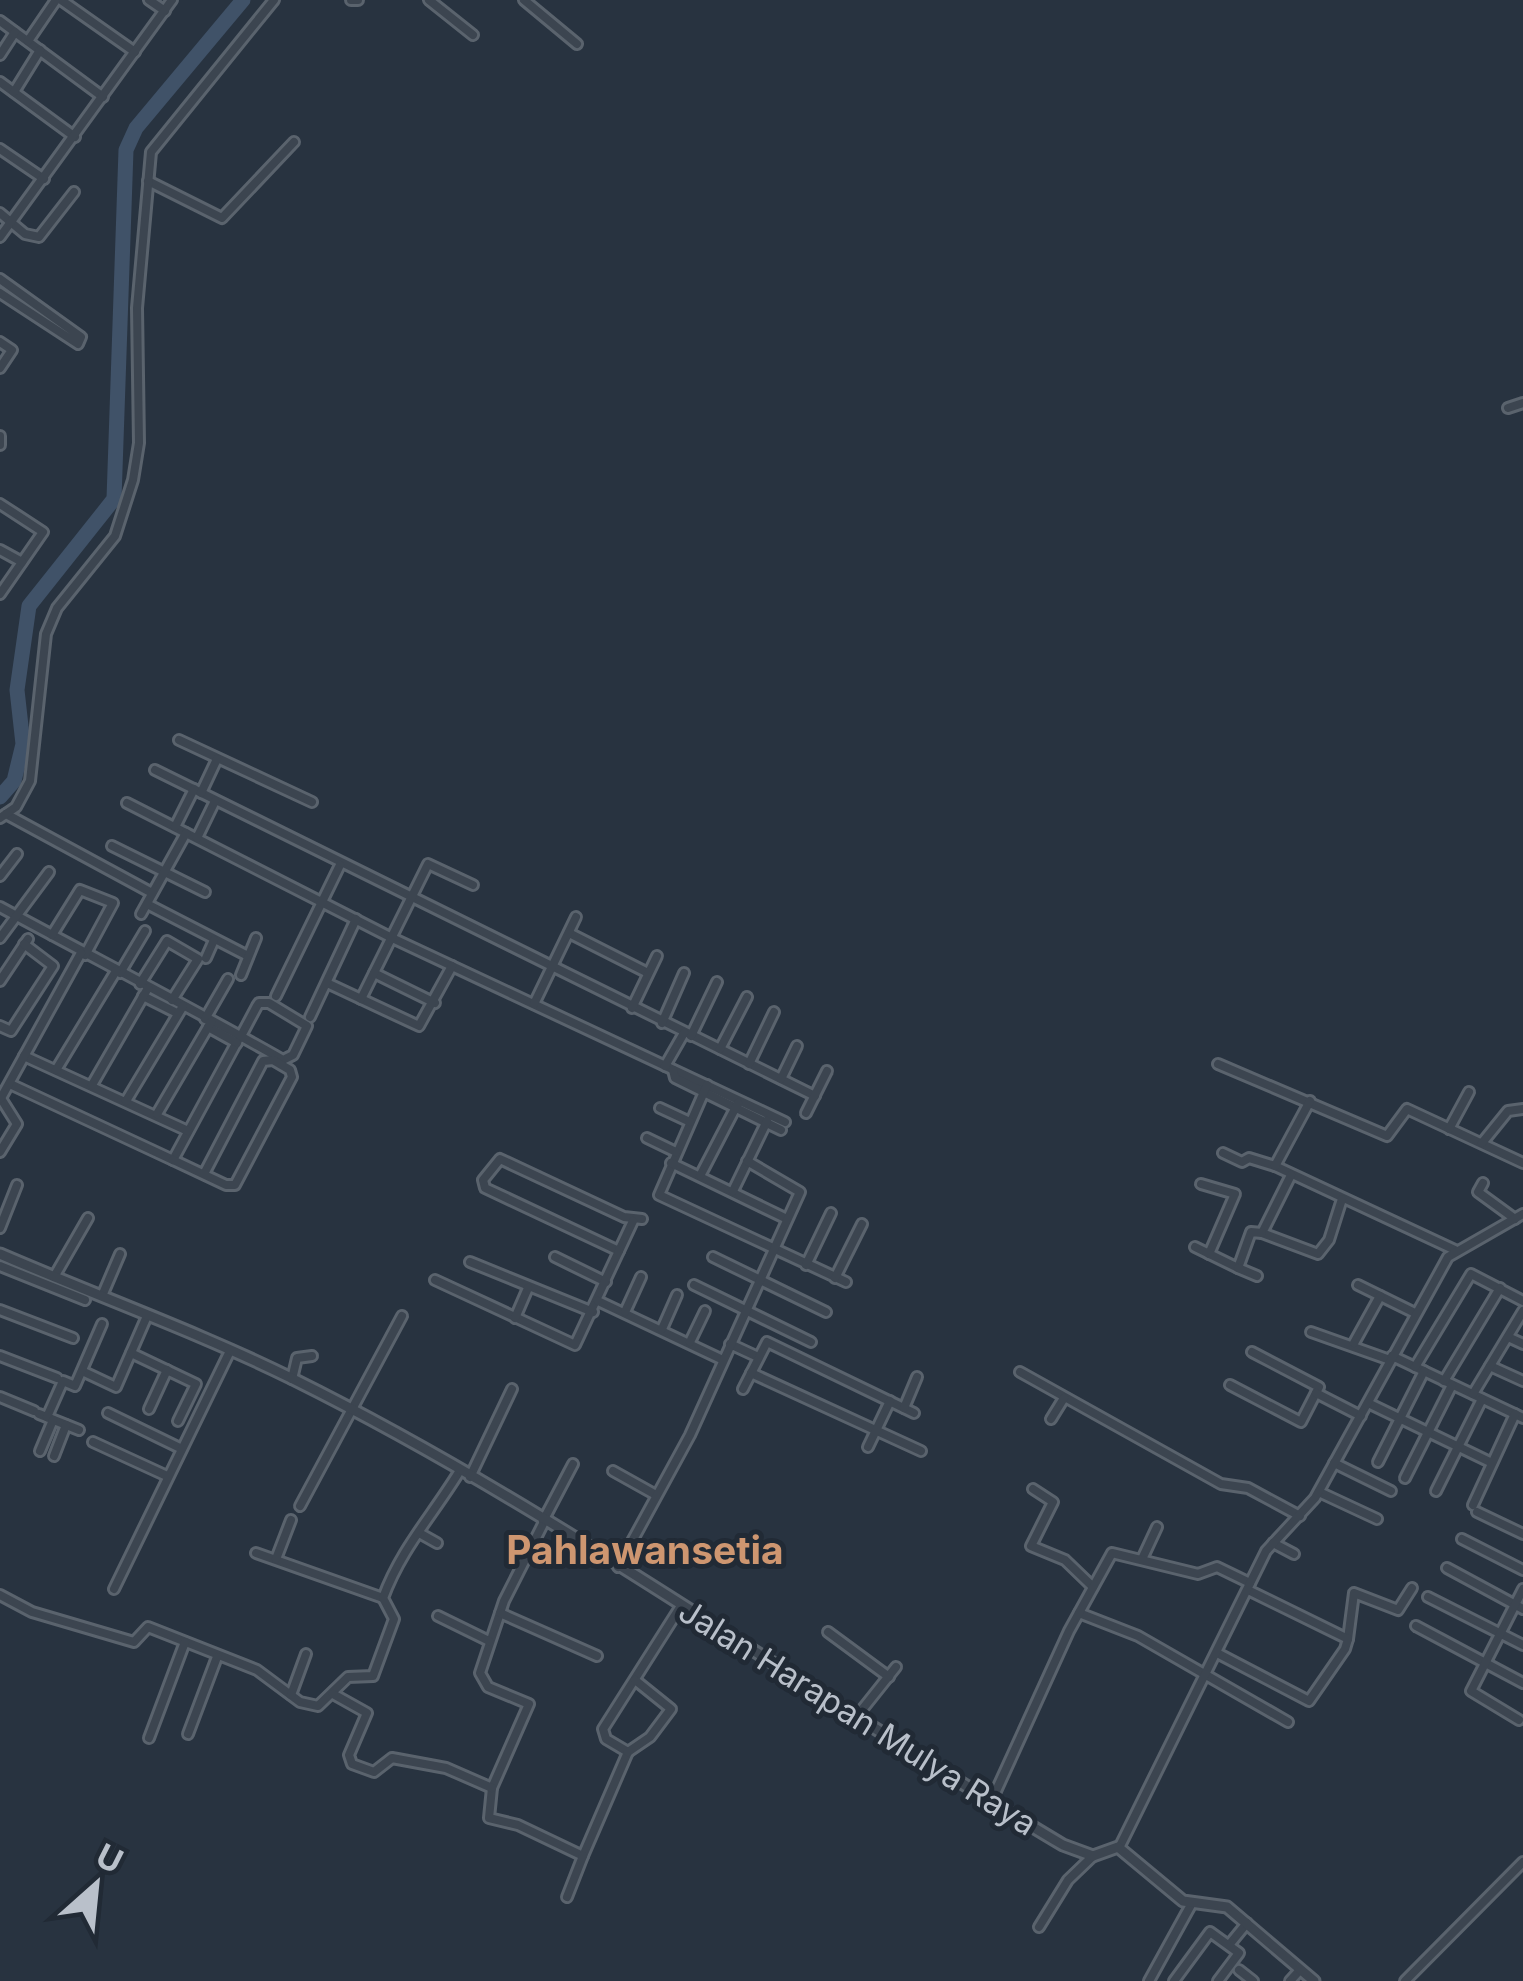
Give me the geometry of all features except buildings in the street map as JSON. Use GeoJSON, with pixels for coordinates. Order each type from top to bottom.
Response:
{"type":"FeatureCollection","features":[{"type":"Feature","properties":{"kind":"street"},"geometry":{"type":"LineString","coordinates":[[28,40],[58,0],[135,52]]}},
{"type":"Feature","properties":{"kind":"street"},"geometry":{"type":"LineString","coordinates":[[148,0],[165,11]]}},
{"type":"Feature","properties":{"kind":"street"},"geometry":{"type":"LineString","coordinates":[[0,237],[172,0]]}},
{"type":"Feature","properties":{"kind":"street"},"geometry":{"type":"LineString","coordinates":[[152,893],[3,816],[23,797],[36,756],[36,694],[46,634],[57,608],[116,536],[133,480],[139,442],[137,308],[151,152],[160,134],[274,0]]}},
{"type":"Feature","properties":{"kind":"street"},"geometry":{"type":"LineString","coordinates":[[429,0],[472,35]]}},
{"type":"Feature","properties":{"kind":"street"},"geometry":{"type":"LineString","coordinates":[[524,0],[578,44]]}},
{"type":"Feature","properties":{"kind":"street"},"geometry":{"type":"LineString","coordinates":[[0,21],[103,97]]}},
{"type":"Feature","properties":{"kind":"street"},"geometry":{"type":"LineString","coordinates":[[0,55],[15,32]]}},
{"type":"Feature","properties":{"kind":"street"},"geometry":{"type":"LineString","coordinates":[[14,92],[40,50]]}},
{"type":"Feature","properties":{"kind":"street"},"geometry":{"type":"LineString","coordinates":[[0,83],[75,136]]}},
{"type":"Feature","properties":{"kind":"street"},"geometry":{"type":"LineString","coordinates":[[148,181],[222,218],[294,142]]}},
{"type":"Feature","properties":{"kind":"street"},"geometry":{"type":"LineString","coordinates":[[0,149],[44,179]]}},
{"type":"Feature","properties":{"kind":"street"},"geometry":{"type":"LineString","coordinates":[[0,213],[32,237],[45,232],[74,191]]}},
{"type":"Feature","properties":{"kind":"street"},"geometry":{"type":"LineString","coordinates":[[0,279],[81,337],[78,344],[0,292]]}},
{"type":"Feature","properties":{"kind":"street"},"geometry":{"type":"LineString","coordinates":[[0,342],[12,350],[0,368]]}},
{"type":"Feature","properties":{"kind":"street"},"geometry":{"type":"LineString","coordinates":[[1508,408],[1523,403]]}},
{"type":"Feature","properties":{"kind":"street"},"geometry":{"type":"LineString","coordinates":[[0,436],[0,445]]}},
{"type":"Feature","properties":{"kind":"street"},"geometry":{"type":"LineString","coordinates":[[0,504],[43,529],[0,592]]}},
{"type":"Feature","properties":{"kind":"street"},"geometry":{"type":"LineString","coordinates":[[0,550],[22,562]]}},
{"type":"Feature","properties":{"kind":"street"},"geometry":{"type":"LineString","coordinates":[[179,740],[312,802]]}},
{"type":"Feature","properties":{"kind":"street"},"geometry":{"type":"LineString","coordinates":[[175,827],[217,759]]}},
{"type":"Feature","properties":{"kind":"street"},"geometry":{"type":"LineString","coordinates":[[155,770],[815,1096]]}},
{"type":"Feature","properties":{"kind":"street"},"geometry":{"type":"LineString","coordinates":[[197,838],[215,801]]}},
{"type":"Feature","properties":{"kind":"street"},"geometry":{"type":"LineString","coordinates":[[128,803],[390,937],[783,1126]]}},
{"type":"Feature","properties":{"kind":"street"},"geometry":{"type":"LineString","coordinates":[[141,914],[186,833]]}},
{"type":"Feature","properties":{"kind":"street"},"geometry":{"type":"LineString","coordinates":[[112,846],[205,892]]}},
{"type":"Feature","properties":{"kind":"street"},"geometry":{"type":"LineString","coordinates":[[0,877],[16,854]]}},
{"type":"Feature","properties":{"kind":"street"},"geometry":{"type":"LineString","coordinates":[[362,999],[428,864],[472,885]]}},
{"type":"Feature","properties":{"kind":"street"},"geometry":{"type":"LineString","coordinates":[[276,996],[340,865]]}},
{"type":"Feature","properties":{"kind":"street"},"geometry":{"type":"LineString","coordinates":[[0,938],[49,872]]}},
{"type":"Feature","properties":{"kind":"street"},"geometry":{"type":"LineString","coordinates":[[0,1152],[17,1124],[0,1098],[113,903],[83,889],[52,935]]}},
{"type":"Feature","properties":{"kind":"street"},"geometry":{"type":"LineString","coordinates":[[147,904],[248,956]]}},
{"type":"Feature","properties":{"kind":"street"},"geometry":{"type":"LineString","coordinates":[[0,908],[180,1010],[208,1022],[239,1039],[286,1060],[307,1026],[262,1001],[239,1039],[173,1160]]}},
{"type":"Feature","properties":{"kind":"street"},"geometry":{"type":"LineString","coordinates":[[534,1004],[576,917]]}},
{"type":"Feature","properties":{"kind":"street"},"geometry":{"type":"LineString","coordinates":[[310,1017],[356,919]]}},
{"type":"Feature","properties":{"kind":"street"},"geometry":{"type":"LineString","coordinates":[[56,1070],[145,931]]}},
{"type":"Feature","properties":{"kind":"street"},"geometry":{"type":"LineString","coordinates":[[568,933],[648,973]]}},
{"type":"Feature","properties":{"kind":"street"},"geometry":{"type":"LineString","coordinates":[[241,975],[256,938]]}},
{"type":"Feature","properties":{"kind":"street"},"geometry":{"type":"LineString","coordinates":[[206,958],[214,940]]}},
{"type":"Feature","properties":{"kind":"street"},"geometry":{"type":"LineString","coordinates":[[92,1084],[167,941],[198,959],[172,1000]]}},
{"type":"Feature","properties":{"kind":"street"},"geometry":{"type":"LineString","coordinates":[[0,981],[26,942],[53,966],[11,1031],[0,1027]]}},
{"type":"Feature","properties":{"kind":"street"},"geometry":{"type":"LineString","coordinates":[[632,1008],[657,956]]}},
{"type":"Feature","properties":{"kind":"street"},"geometry":{"type":"LineString","coordinates":[[326,982],[419,1026],[452,966]]}},
{"type":"Feature","properties":{"kind":"street"},"geometry":{"type":"LineString","coordinates":[[374,973],[435,1003]]}},
{"type":"Feature","properties":{"kind":"street"},"geometry":{"type":"LineString","coordinates":[[662,1023],[684,973]]}},
{"type":"Feature","properties":{"kind":"street"},"geometry":{"type":"LineString","coordinates":[[157,1114],[228,979]]}},
{"type":"Feature","properties":{"kind":"street"},"geometry":{"type":"LineString","coordinates":[[669,1068],[717,982]]}},
{"type":"Feature","properties":{"kind":"street"},"geometry":{"type":"LineString","coordinates":[[144,989],[172,1000],[180,1010]]}},
{"type":"Feature","properties":{"kind":"street"},"geometry":{"type":"LineString","coordinates":[[720,1049],[747,997]]}},
{"type":"Feature","properties":{"kind":"street"},"geometry":{"type":"LineString","coordinates":[[126,1101],[180,1010]]}},
{"type":"Feature","properties":{"kind":"street"},"geometry":{"type":"LineString","coordinates":[[749,1064],[774,1012]]}},
{"type":"Feature","properties":{"kind":"street"},"geometry":{"type":"LineString","coordinates":[[781,1079],[797,1046]]}},
{"type":"Feature","properties":{"kind":"street"},"geometry":{"type":"LineString","coordinates":[[23,1056],[188,1131]]}},
{"type":"Feature","properties":{"kind":"street"},"geometry":{"type":"LineString","coordinates":[[10,1084],[204,1174],[235,1185],[292,1077],[290,1070],[263,1061],[204,1174]]}},
{"type":"Feature","properties":{"kind":"street"},"geometry":{"type":"LineString","coordinates":[[1218,1064],[1387,1136],[1405,1108],[1523,1163]]}},
{"type":"Feature","properties":{"kind":"street"},"geometry":{"type":"LineString","coordinates":[[806,1114],[827,1071]]}},
{"type":"Feature","properties":{"kind":"street"},"geometry":{"type":"LineString","coordinates":[[705,1089],[659,1195],[846,1282]]}},
{"type":"Feature","properties":{"kind":"street"},"geometry":{"type":"LineString","coordinates":[[1449,1129],[1469,1092]]}},
{"type":"Feature","properties":{"kind":"street"},"geometry":{"type":"LineString","coordinates":[[1275,1166],[1310,1101]]}},
{"type":"Feature","properties":{"kind":"street"},"geometry":{"type":"LineString","coordinates":[[700,1176],[737,1103]]}},
{"type":"Feature","properties":{"kind":"street"},"geometry":{"type":"LineString","coordinates":[[660,1108],[690,1122]]}},
{"type":"Feature","properties":{"kind":"street"},"geometry":{"type":"LineString","coordinates":[[1482,1143],[1508,1111],[1523,1108]]}},
{"type":"Feature","properties":{"kind":"street"},"geometry":{"type":"LineString","coordinates":[[733,1192],[768,1118]]}},
{"type":"Feature","properties":{"kind":"street"},"geometry":{"type":"LineString","coordinates":[[646,1138],[676,1152]]}},
{"type":"Feature","properties":{"kind":"street"},"geometry":{"type":"LineString","coordinates":[[1222,1153],[1242,1162],[1249,1158],[1275,1166],[1455,1250]]}},
{"type":"Feature","properties":{"kind":"street"},"geometry":{"type":"LineString","coordinates":[[436,1280],[575,1346],[638,1220],[500,1160],[483,1180],[485,1188],[619,1251]]}},
{"type":"Feature","properties":{"kind":"street"},"geometry":{"type":"LineString","coordinates":[[617,1568],[723,1360],[800,1188],[747,1161]]}},
{"type":"Feature","properties":{"kind":"street"},"geometry":{"type":"LineString","coordinates":[[671,1163],[787,1220]]}},
{"type":"Feature","properties":{"kind":"street"},"geometry":{"type":"LineString","coordinates":[[1262,1233],[1291,1175]]}},
{"type":"Feature","properties":{"kind":"street"},"geometry":{"type":"LineString","coordinates":[[1483,1183],[1478,1192],[1519,1216]]}},
{"type":"Feature","properties":{"kind":"street"},"geometry":{"type":"LineString","coordinates":[[1201,1184],[1235,1194],[1209,1254]]}},
{"type":"Feature","properties":{"kind":"street"},"geometry":{"type":"LineString","coordinates":[[0,1228],[16,1185]]}},
{"type":"Feature","properties":{"kind":"street"},"geometry":{"type":"LineString","coordinates":[[1238,1268],[1251,1232],[1318,1254],[1329,1240],[1342,1198]]}},
{"type":"Feature","properties":{"kind":"street"},"geometry":{"type":"LineString","coordinates":[[806,1265],[831,1213]]}},
{"type":"Feature","properties":{"kind":"street"},"geometry":{"type":"LineString","coordinates":[[1039,1927],[1060,1890],[1093,1856],[1119,1848],[1273,1543],[1318,1492],[1415,1313],[1455,1250],[1519,1216]]}},
{"type":"Feature","properties":{"kind":"street"},"geometry":{"type":"LineString","coordinates":[[54,1277],[88,1218]]}},
{"type":"Feature","properties":{"kind":"street"},"geometry":{"type":"LineString","coordinates":[[835,1278],[862,1224]]}},
{"type":"Feature","properties":{"kind":"street"},"geometry":{"type":"LineString","coordinates":[[1195,1247],[1257,1276]]}},
{"type":"Feature","properties":{"kind":"street","name":"Jalan Harapan Mulya Raya"},"geometry":{"type":"LineString","coordinates":[[0,1254],[230,1351],[350,1410],[543,1521],[991,1802],[1093,1856]]}},
{"type":"Feature","properties":{"kind":"street"},"geometry":{"type":"LineString","coordinates":[[102,1296],[120,1254]]}},
{"type":"Feature","properties":{"kind":"street"},"geometry":{"type":"LineString","coordinates":[[555,1257],[606,1282]]}},
{"type":"Feature","properties":{"kind":"street"},"geometry":{"type":"LineString","coordinates":[[713,1257],[826,1312]]}},
{"type":"Feature","properties":{"kind":"street"},"geometry":{"type":"LineString","coordinates":[[470,1262],[593,1312]]}},
{"type":"Feature","properties":{"kind":"street"},"geometry":{"type":"LineString","coordinates":[[0,1266],[85,1300]]}},
{"type":"Feature","properties":{"kind":"street"},"geometry":{"type":"LineString","coordinates":[[1378,1462],[1469,1276],[1523,1301]]}},
{"type":"Feature","properties":{"kind":"street"},"geometry":{"type":"LineString","coordinates":[[625,1312],[640,1277]]}},
{"type":"Feature","properties":{"kind":"street"},"geometry":{"type":"LineString","coordinates":[[694,1285],[812,1342]]}},
{"type":"Feature","properties":{"kind":"street"},"geometry":{"type":"LineString","coordinates":[[1358,1285],[1415,1313]]}},
{"type":"Feature","properties":{"kind":"street"},"geometry":{"type":"LineString","coordinates":[[515,1318],[528,1288]]}},
{"type":"Feature","properties":{"kind":"street"},"geometry":{"type":"LineString","coordinates":[[1405,1478],[1448,1383],[1500,1288]]}},
{"type":"Feature","properties":{"kind":"street"},"geometry":{"type":"LineString","coordinates":[[662,1330],[677,1295]]}},
{"type":"Feature","properties":{"kind":"street"},"geometry":{"type":"LineString","coordinates":[[1354,1343],[1380,1296]]}},
{"type":"Feature","properties":{"kind":"street"},"geometry":{"type":"LineString","coordinates":[[598,1300],[723,1360]]}},
{"type":"Feature","properties":{"kind":"street"},"geometry":{"type":"LineString","coordinates":[[0,1310],[73,1338]]}},
{"type":"Feature","properties":{"kind":"street"},"geometry":{"type":"LineString","coordinates":[[690,1342],[705,1311]]}},
{"type":"Feature","properties":{"kind":"street"},"geometry":{"type":"LineString","coordinates":[[1436,1492],[1490,1366],[1523,1311]]}},
{"type":"Feature","properties":{"kind":"street"},"geometry":{"type":"LineString","coordinates":[[82,1371],[116,1387],[147,1316]]}},
{"type":"Feature","properties":{"kind":"street"},"geometry":{"type":"LineString","coordinates":[[301,1506],[402,1316]]}},
{"type":"Feature","properties":{"kind":"street"},"geometry":{"type":"LineString","coordinates":[[40,1451],[44,1416],[63,1381],[75,1386],[102,1324]]}},
{"type":"Feature","properties":{"kind":"street"},"geometry":{"type":"LineString","coordinates":[[1311,1332],[1420,1369],[1519,1416],[1492,1463],[1475,1508],[1523,1534]]}},
{"type":"Feature","properties":{"kind":"street"},"geometry":{"type":"LineString","coordinates":[[1508,1337],[1523,1344]]}},
{"type":"Feature","properties":{"kind":"street"},"geometry":{"type":"LineString","coordinates":[[743,1388],[767,1342],[914,1413]]}},
{"type":"Feature","properties":{"kind":"street"},"geometry":{"type":"LineString","coordinates":[[730,1344],[758,1357]]}},
{"type":"Feature","properties":{"kind":"street"},"geometry":{"type":"LineString","coordinates":[[114,1589],[230,1351]]}},
{"type":"Feature","properties":{"kind":"street"},"geometry":{"type":"LineString","coordinates":[[1230,1385],[1300,1422],[1319,1388],[1252,1352]]}},
{"type":"Feature","properties":{"kind":"street"},"geometry":{"type":"LineString","coordinates":[[131,1353],[196,1384],[178,1421]]}},
{"type":"Feature","properties":{"kind":"street"},"geometry":{"type":"LineString","coordinates":[[0,1356],[57,1378]]}},
{"type":"Feature","properties":{"kind":"street"},"geometry":{"type":"LineString","coordinates":[[292,1379],[297,1358],[312,1356]]}},
{"type":"Feature","properties":{"kind":"street"},"geometry":{"type":"LineString","coordinates":[[1490,1366],[1523,1381]]}},
{"type":"Feature","properties":{"kind":"street"},"geometry":{"type":"LineString","coordinates":[[148,1409],[167,1370]]}},
{"type":"Feature","properties":{"kind":"street"},"geometry":{"type":"LineString","coordinates":[[751,1372],[921,1451]]}},
{"type":"Feature","properties":{"kind":"street"},"geometry":{"type":"LineString","coordinates":[[1020,1372],[1221,1484],[1249,1488],[1300,1516]]}},
{"type":"Feature","properties":{"kind":"street"},"geometry":{"type":"LineString","coordinates":[[904,1408],[917,1377]]}},
{"type":"Feature","properties":{"kind":"street"},"geometry":{"type":"LineString","coordinates":[[383,1598],[399,1555],[422,1534],[465,1475],[512,1389]]}},
{"type":"Feature","properties":{"kind":"street"},"geometry":{"type":"LineString","coordinates":[[1316,1393],[1360,1416]]}},
{"type":"Feature","properties":{"kind":"street"},"geometry":{"type":"LineString","coordinates":[[0,1397],[80,1430]]}},
{"type":"Feature","properties":{"kind":"street"},"geometry":{"type":"LineString","coordinates":[[1051,1420],[1064,1398]]}},
{"type":"Feature","properties":{"kind":"street"},"geometry":{"type":"LineString","coordinates":[[868,1447],[890,1401]]}},
{"type":"Feature","properties":{"kind":"street"},"geometry":{"type":"LineString","coordinates":[[1368,1403],[1492,1463]]}},
{"type":"Feature","properties":{"kind":"street"},"geometry":{"type":"LineString","coordinates":[[108,1413],[180,1448]]}},
{"type":"Feature","properties":{"kind":"street"},"geometry":{"type":"LineString","coordinates":[[54,1456],[67,1425]]}},
{"type":"Feature","properties":{"kind":"street"},"geometry":{"type":"LineString","coordinates":[[93,1442],[166,1476]]}},
{"type":"Feature","properties":{"kind":"street"},"geometry":{"type":"LineString","coordinates":[[1334,1463],[1391,1491]]}},
{"type":"Feature","properties":{"kind":"street"},"geometry":{"type":"LineString","coordinates":[[573,1464],[500,1613],[481,1679],[529,1704],[492,1788],[489,1818],[518,1825],[583,1856]]}},
{"type":"Feature","properties":{"kind":"street"},"geometry":{"type":"LineString","coordinates":[[614,1471],[656,1495]]}},
{"type":"Feature","properties":{"kind":"street"},"geometry":{"type":"LineString","coordinates":[[1033,1489],[1053,1502],[1031,1546],[1065,1560],[1093,1587]]}},
{"type":"Feature","properties":{"kind":"street"},"geometry":{"type":"LineString","coordinates":[[1318,1492],[1377,1519]]}},
{"type":"Feature","properties":{"kind":"street"},"geometry":{"type":"LineString","coordinates":[[276,1559],[291,1520]]}},
{"type":"Feature","properties":{"kind":"street"},"geometry":{"type":"LineString","coordinates":[[991,1802],[1079,1613],[1113,1552],[1136,1562],[1157,1527]]}},
{"type":"Feature","properties":{"kind":"street"},"geometry":{"type":"LineString","coordinates":[[422,1534],[437,1543]]}},
{"type":"Feature","properties":{"kind":"street"},"geometry":{"type":"LineString","coordinates":[[1462,1539],[1523,1570]]}},
{"type":"Feature","properties":{"kind":"street"},"geometry":{"type":"LineString","coordinates":[[1273,1543],[1294,1554]]}},
{"type":"Feature","properties":{"kind":"street"},"geometry":{"type":"LineString","coordinates":[[0,1595],[32,1612],[134,1642],[144,1627],[266,1674],[291,1695],[316,1706],[348,1677],[373,1676],[394,1619],[383,1598],[256,1553]]}},
{"type":"Feature","properties":{"kind":"street"},"geometry":{"type":"LineString","coordinates":[[1143,1557],[1198,1574],[1217,1567],[1348,1639]]}},
{"type":"Feature","properties":{"kind":"street"},"geometry":{"type":"LineString","coordinates":[[1447,1568],[1519,1607]]}},
{"type":"Feature","properties":{"kind":"street"},"geometry":{"type":"LineString","coordinates":[[1217,1653],[1309,1701],[1348,1639],[1354,1593],[1398,1610],[1412,1588]]}},
{"type":"Feature","properties":{"kind":"street"},"geometry":{"type":"LineString","coordinates":[[1519,1720],[1472,1693],[1500,1633],[1519,1607],[1523,1589]]}},
{"type":"Feature","properties":{"kind":"street"},"geometry":{"type":"LineString","coordinates":[[1428,1598],[1523,1645]]}},
{"type":"Feature","properties":{"kind":"street"},"geometry":{"type":"LineString","coordinates":[[628,1752],[602,1732],[681,1606]]}},
{"type":"Feature","properties":{"kind":"street"},"geometry":{"type":"LineString","coordinates":[[500,1613],[597,1656]]}},
{"type":"Feature","properties":{"kind":"street"},"geometry":{"type":"LineString","coordinates":[[1079,1613],[1138,1636],[1288,1722]]}},
{"type":"Feature","properties":{"kind":"street"},"geometry":{"type":"LineString","coordinates":[[438,1616],[489,1641]]}},
{"type":"Feature","properties":{"kind":"street"},"geometry":{"type":"LineString","coordinates":[[1416,1626],[1523,1683]]}},
{"type":"Feature","properties":{"kind":"street"},"geometry":{"type":"LineString","coordinates":[[828,1632],[889,1678]]}},
{"type":"Feature","properties":{"kind":"street"},"geometry":{"type":"LineString","coordinates":[[149,1738],[185,1642]]}},
{"type":"Feature","properties":{"kind":"street"},"geometry":{"type":"LineString","coordinates":[[291,1695],[306,1654]]}},
{"type":"Feature","properties":{"kind":"street"},"geometry":{"type":"LineString","coordinates":[[188,1734],[217,1656]]}},
{"type":"Feature","properties":{"kind":"street"},"geometry":{"type":"LineString","coordinates":[[856,1716],[896,1667]]}},
{"type":"Feature","properties":{"kind":"street"},"geometry":{"type":"LineString","coordinates":[[567,1897],[628,1752],[650,1737],[671,1709],[635,1680]]}},
{"type":"Feature","properties":{"kind":"street"},"geometry":{"type":"LineString","coordinates":[[333,1694],[367,1713],[349,1755],[352,1764],[374,1772],[392,1758],[418,1762],[492,1788]]}},
{"type":"Feature","properties":{"kind":"street"},"geometry":{"type":"LineString","coordinates":[[1119,1848],[1172,1893],[1192,1903],[1223,1904],[1315,1981]]}},
{"type":"Feature","properties":{"kind":"street"},"geometry":{"type":"LineString","coordinates":[[1405,1981],[1523,1862]]}},
{"type":"Feature","properties":{"kind":"street"},"geometry":{"type":"LineString","coordinates":[[1149,1981],[1192,1903]]}},
{"type":"Feature","properties":{"kind":"street"},"geometry":{"type":"LineString","coordinates":[[1229,1946],[1246,1923]]}},
{"type":"Feature","properties":{"kind":"street"},"geometry":{"type":"LineString","coordinates":[[1174,1981],[1210,1932],[1238,1953],[1218,1981]]}},
{"type":"Feature","properties":{"kind":"street"},"geometry":{"type":"LineString","coordinates":[[1239,1970],[1253,1981]]}},
{"type":"Feature","properties":{"kind":"street"},"geometry":{"type":"LineString","coordinates":[[1290,1981],[1300,1970]]}},
{"type":"Feature","properties":{"kind":"waterway"},"geometry":{"type":"LineString","coordinates":[[0,797],[14,781],[23,744],[17,690],[29,606],[114,499],[126,150],[136,128],[243,0]]}},
{"type":"Feature","properties":{"kind":"district","name":"Pahlawansetia"},"geometry":{"type":"Point","coordinates":[645,1549]}}]}
